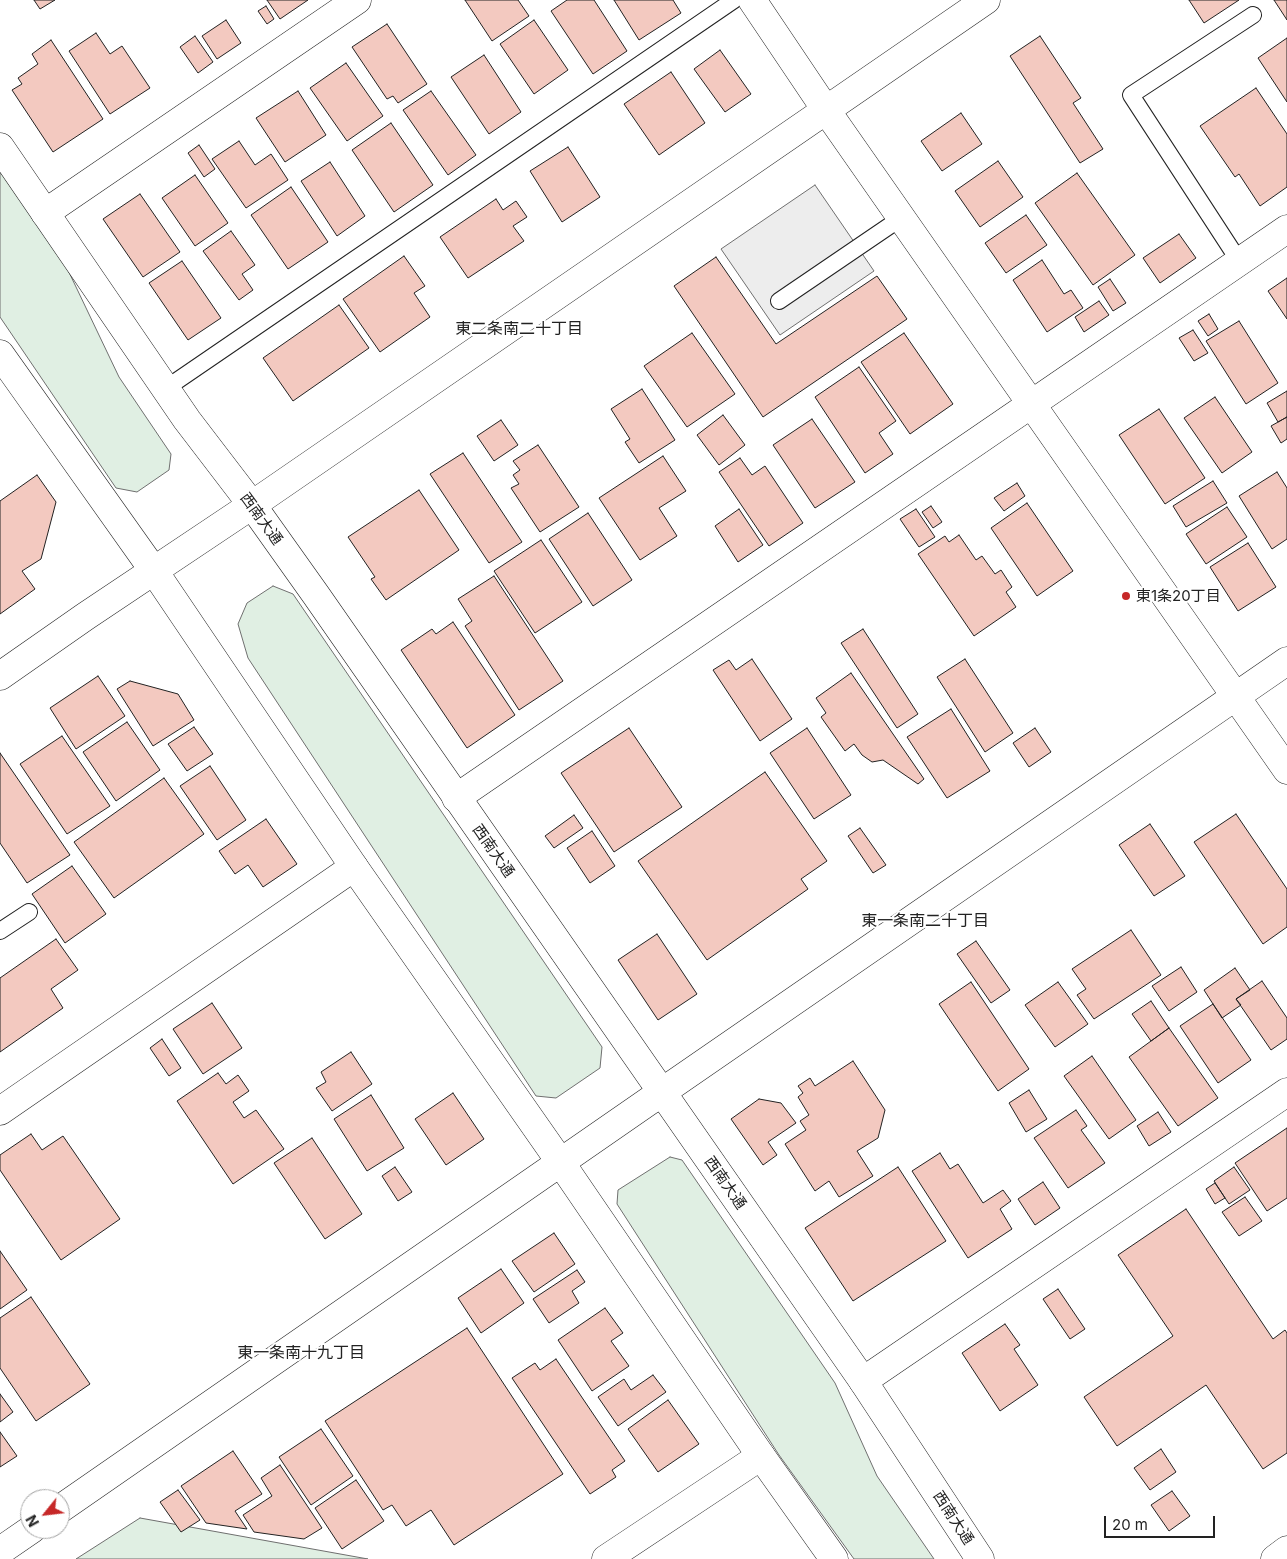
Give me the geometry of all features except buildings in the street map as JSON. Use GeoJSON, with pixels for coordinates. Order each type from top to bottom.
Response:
{"type":"FeatureCollection","features":[{"type":"Feature","properties":{"kind":"main road"},"geometry":{"type":"LineString","coordinates":[[44,213],[357,0]]}},
{"type":"Feature","properties":{"kind":"main road"},"geometry":{"type":"LineString","coordinates":[[752,0],[901,218],[1287,770]]}},
{"type":"Feature","properties":{"kind":"main road"},"geometry":{"type":"LineString","coordinates":[[0,676],[986,0]]}},
{"type":"Feature","properties":{"kind":"main road","name":"西南大通"},"geometry":{"type":"LineString","coordinates":[[0,147],[187,420],[252,505],[316,595],[863,1381],[980,1559]]}},
{"type":"Feature","properties":{"kind":"main road"},"geometry":{"type":"LineString","coordinates":[[456,798],[1287,229]]}},
{"type":"Feature","properties":{"kind":"main road"},"geometry":{"type":"LineString","coordinates":[[0,354],[154,571],[354,867],[834,1559]]}},
{"type":"Feature","properties":{"kind":"main road"},"geometry":{"type":"LineString","coordinates":[[70,1503],[1287,661]]}},
{"type":"Feature","properties":{"kind":"main road"},"geometry":{"type":"LineString","coordinates":[[0,1111],[354,867]]}},
{"type":"Feature","properties":{"kind":"main road"},"geometry":{"type":"LineString","coordinates":[[863,1381],[1287,1092]]}},
{"type":"Feature","properties":{"kind":"main road"},"geometry":{"type":"LineString","coordinates":[[606,1559],[761,1456]]}},
{"type":"Feature","properties":{"kind":"main road"},"geometry":{"type":"LineString","coordinates":[[0,1551],[20,1537]]}},
{"type":"Feature","properties":{"kind":"main road"},"geometry":{"type":"LineString","coordinates":[[1274,1559],[1287,1550]]}},
{"type":"Feature","properties":{"kind":"lane"},"geometry":{"type":"LineString","coordinates":[[165,388],[734,0]]}},
{"type":"Feature","properties":{"kind":"lane"},"geometry":{"type":"LineString","coordinates":[[1239,261],[1131,95],[1253,15]]}},
{"type":"Feature","properties":{"kind":"lane"},"geometry":{"type":"LineString","coordinates":[[779,301],[901,218]]}},
{"type":"Feature","properties":{"kind":"lane"},"geometry":{"type":"LineString","coordinates":[[0,931],[29,912]]}},
{"type":"Feature","properties":{"kind":"green space"},"geometry":{"type":"Polygon","coordinates":[[[0,169],[66,266],[119,377],[171,454],[169,470],[137,492],[116,488],[0,317],[0,169]]]}},
{"type":"Feature","properties":{"kind":"green space"},"geometry":{"type":"Polygon","coordinates":[[[273,586],[293,594],[602,1047],[600,1068],[556,1098],[536,1096],[248,658],[238,624],[247,603],[273,586]]]}},
{"type":"Feature","properties":{"kind":"green space"},"geometry":{"type":"Polygon","coordinates":[[[670,1157],[682,1160],[835,1383],[877,1476],[934,1559],[854,1559],[779,1455],[617,1204],[618,1190],[670,1157]]]}},
{"type":"Feature","properties":{"kind":"green space"},"geometry":{"type":"Polygon","coordinates":[[[140,1518],[368,1559],[76,1559],[140,1518]]]}},
{"type":"Feature","properties":{"kind":"shaded area"},"geometry":{"type":"Polygon","coordinates":[[[815,185],[874,271],[780,335],[721,249],[815,185]]]}},
{"type":"Feature","properties":{"kind":"place","name":"東1条20丁目"},"geometry":{"type":"Point","coordinates":[1126,596]}},
{"type":"Feature","properties":{"kind":"district","name":"東二条南二十丁目"},"geometry":{"type":"Point","coordinates":[519,329]}},
{"type":"Feature","properties":{"kind":"district","name":"東一条南二十丁目"},"geometry":{"type":"Point","coordinates":[925,921]}},
{"type":"Feature","properties":{"kind":"district","name":"東一条南十九丁目"},"geometry":{"type":"Point","coordinates":[301,1353]}}]}
